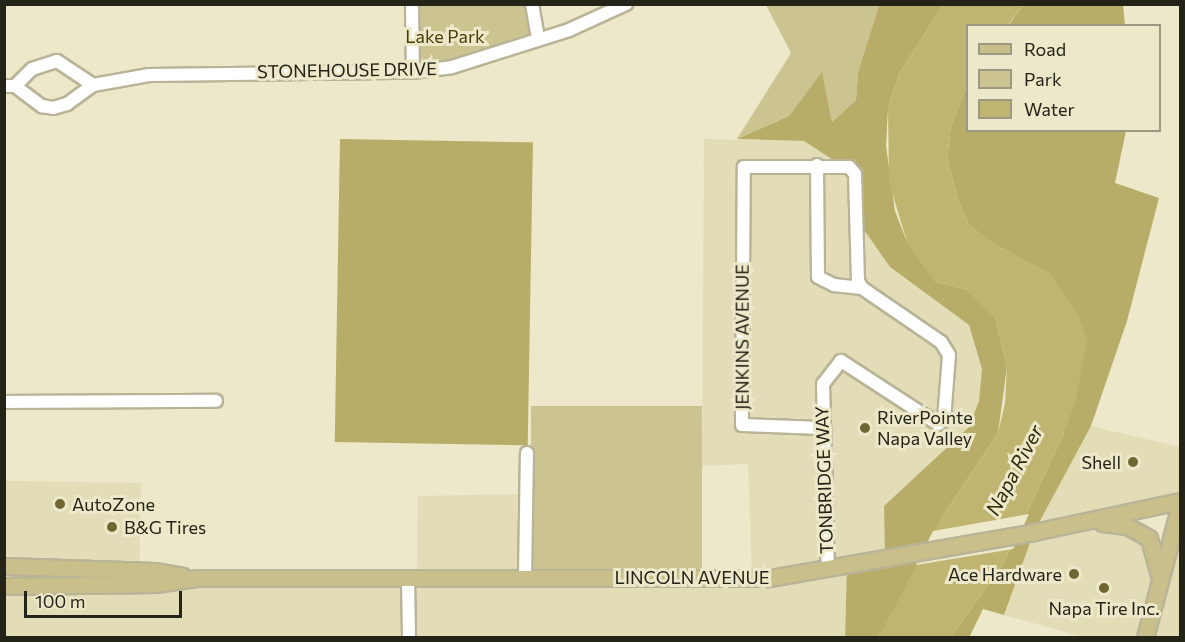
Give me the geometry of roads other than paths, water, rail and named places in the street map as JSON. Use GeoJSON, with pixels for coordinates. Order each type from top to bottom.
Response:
{"type":"FeatureCollection","features":[{"type":"Feature","properties":{"kind":"main road","name":"LINCOLN AVENUE"},"geometry":{"type":"LineString","coordinates":[[4,586],[155,584],[197,578],[743,579],[828,569],[1180,503]]}},
{"type":"Feature","properties":{"kind":"main road"},"geometry":{"type":"LineString","coordinates":[[1145,638],[1180,503]]}},
{"type":"Feature","properties":{"kind":"main road"},"geometry":{"type":"LineString","coordinates":[[1078,523],[1110,523],[1143,532],[1156,554],[1160,585]]}},
{"type":"Feature","properties":{"kind":"main road","name":"LINCOLN AVENUE"},"geometry":{"type":"LineString","coordinates":[[4,566],[155,571],[197,578]]}},
{"type":"Feature","properties":{"kind":"street"},"geometry":{"type":"LineString","coordinates":[[412,4],[413,72]]}},
{"type":"Feature","properties":{"kind":"street"},"geometry":{"type":"LineString","coordinates":[[532,4],[538,38]]}},
{"type":"Feature","properties":{"kind":"street","name":"STONEHOUSE DRIVE"},"geometry":{"type":"LineString","coordinates":[[93,84],[57,61],[32,69],[10,86],[42,106],[53,108],[68,104],[93,84],[149,75],[199,72],[413,72],[452,67],[569,30],[626,4]]}},
{"type":"Feature","properties":{"kind":"street"},"geometry":{"type":"LineString","coordinates":[[816,165],[842,165],[855,174],[855,274],[862,288],[834,285],[818,278],[816,165]]}},
{"type":"Feature","properties":{"kind":"street","name":"JENKINS AVENUE"},"geometry":{"type":"LineString","coordinates":[[816,165],[744,167],[742,425],[822,428]]}},
{"type":"Feature","properties":{"kind":"street","name":"TONBRIDGE WAY"},"geometry":{"type":"LineString","coordinates":[[828,569],[822,428],[823,384],[841,362],[933,423],[944,420],[946,348],[862,288]]}},
{"type":"Feature","properties":{"kind":"street"},"geometry":{"type":"LineString","coordinates":[[4,402],[216,401]]}},
{"type":"Feature","properties":{"kind":"street"},"geometry":{"type":"LineString","coordinates":[[525,577],[527,453]]}},
{"type":"Feature","properties":{"kind":"street"},"geometry":{"type":"LineString","coordinates":[[408,578],[409,638]]}},
{"type":"Feature","properties":{"kind":"water","name":"Napa River"},"geometry":{"type":"Polygon","coordinates":[[[943,5],[1023,5],[1009,24],[966,24],[966,88],[951,126],[947,159],[958,200],[969,225],[990,242],[1050,273],[1079,316],[1087,339],[1076,400],[1064,433],[1003,564],[951,637],[878,638],[944,514],[998,433],[1005,403],[1007,367],[995,317],[966,289],[936,282],[907,242],[889,182],[888,108],[899,74],[943,5]]]}},
{"type":"Feature","properties":{"kind":"place","name":"RiverPointe Napa Valley"},"geometry":{"type":"Point","coordinates":[865,428]}},
{"type":"Feature","properties":{"kind":"place","name":"Shell"},"geometry":{"type":"Point","coordinates":[1133,462]}},
{"type":"Feature","properties":{"kind":"place","name":"AutoZone"},"geometry":{"type":"Point","coordinates":[60,504]}},
{"type":"Feature","properties":{"kind":"place","name":"B&G Tires"},"geometry":{"type":"Point","coordinates":[112,527]}},
{"type":"Feature","properties":{"kind":"place","name":"Ace Hardware"},"geometry":{"type":"Point","coordinates":[1074,574]}},
{"type":"Feature","properties":{"kind":"place","name":"Napa Tire Inc."},"geometry":{"type":"Point","coordinates":[1104,588]}},
{"type":"Feature","properties":{"kind":"park label","name":"Lake Park"},"geometry":{"type":"Point","coordinates":[445,36]}}]}
